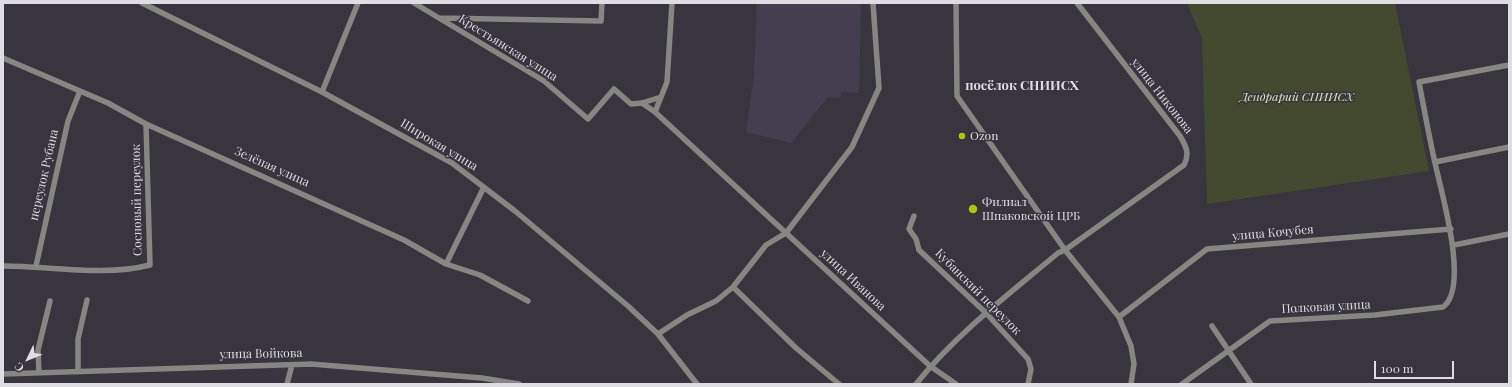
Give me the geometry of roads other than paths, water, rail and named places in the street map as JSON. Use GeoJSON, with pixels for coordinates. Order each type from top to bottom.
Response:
{"type":"FeatureCollection","features":[{"type":"Feature","properties":{"kind":"street","name":"Широкая улица"},"geometry":{"type":"LineString","coordinates":[[142,3],[322,92],[430,149],[484,187],[628,306],[658,334],[697,384]]}},
{"type":"Feature","properties":{"kind":"street"},"geometry":{"type":"LineString","coordinates":[[322,92],[358,3]]}},
{"type":"Feature","properties":{"kind":"street","name":"Крестьянская улица"},"geometry":{"type":"LineString","coordinates":[[414,3],[544,81],[588,119],[614,89],[631,104],[642,103]]}},
{"type":"Feature","properties":{"kind":"street"},"geometry":{"type":"LineString","coordinates":[[439,18],[601,21],[602,3]]}},
{"type":"Feature","properties":{"kind":"street"},"geometry":{"type":"LineString","coordinates":[[655,112],[667,82],[672,3]]}},
{"type":"Feature","properties":{"kind":"street"},"geometry":{"type":"LineString","coordinates":[[658,334],[687,314],[716,301],[733,287],[766,245],[786,233],[852,147],[879,88],[873,3]]}},
{"type":"Feature","properties":{"kind":"street"},"geometry":{"type":"LineString","coordinates":[[956,3],[957,96],[1065,250],[1119,317],[1131,346],[1134,364],[1131,384]]}},
{"type":"Feature","properties":{"kind":"street","name":"улица Никонова"},"geometry":{"type":"LineString","coordinates":[[916,384],[930,366],[986,313],[1058,253],[1065,250],[1184,165],[1188,157],[1186,146],[1180,136],[1077,3]]}},
{"type":"Feature","properties":{"kind":"street","name":"Зелёная улица"},"geometry":{"type":"LineString","coordinates":[[3,59],[80,91],[146,124],[404,240],[446,264],[480,275],[528,301]]}},
{"type":"Feature","properties":{"kind":"street"},"geometry":{"type":"LineString","coordinates":[[1509,65],[1419,82],[1454,245],[1509,234]]}},
{"type":"Feature","properties":{"kind":"street","name":"переулок Рубана"},"geometry":{"type":"LineString","coordinates":[[36,266],[68,121],[80,91]]}},
{"type":"Feature","properties":{"kind":"street"},"geometry":{"type":"LineString","coordinates":[[642,103],[661,97]]}},
{"type":"Feature","properties":{"kind":"street","name":"улица Иванова"},"geometry":{"type":"LineString","coordinates":[[642,103],[655,112],[930,366],[956,384]]}},
{"type":"Feature","properties":{"kind":"street","name":"Сосновый переулок"},"geometry":{"type":"LineString","coordinates":[[36,266],[62,270],[104,270],[140,268],[150,265],[146,124]]}},
{"type":"Feature","properties":{"kind":"street"},"geometry":{"type":"LineString","coordinates":[[1435,162],[1509,147]]}},
{"type":"Feature","properties":{"kind":"street"},"geometry":{"type":"LineString","coordinates":[[446,264],[484,187]]}},
{"type":"Feature","properties":{"kind":"street","name":"Кубанский переулок"},"geometry":{"type":"LineString","coordinates":[[914,216],[909,229],[916,239],[920,250],[986,313],[1028,359],[1031,369],[1028,384]]}},
{"type":"Feature","properties":{"kind":"street","name":"улица Кочубея"},"geometry":{"type":"LineString","coordinates":[[1119,317],[1207,249],[1451,229]]}},
{"type":"Feature","properties":{"kind":"street","name":"Полковая улица"},"geometry":{"type":"LineString","coordinates":[[1182,384],[1270,321],[1375,315],[1443,307],[1448,304],[1451,298],[1454,245]]}},
{"type":"Feature","properties":{"kind":"street"},"geometry":{"type":"LineString","coordinates":[[3,266],[36,266]]}},
{"type":"Feature","properties":{"kind":"street"},"geometry":{"type":"LineString","coordinates":[[733,287],[796,348],[839,384]]}},
{"type":"Feature","properties":{"kind":"street"},"geometry":{"type":"LineString","coordinates":[[78,372],[78,339],[87,300]]}},
{"type":"Feature","properties":{"kind":"street"},"geometry":{"type":"LineString","coordinates":[[38,373],[38,350],[50,301]]}},
{"type":"Feature","properties":{"kind":"street"},"geometry":{"type":"LineString","coordinates":[[1212,326],[1228,352],[1251,384]]}},
{"type":"Feature","properties":{"kind":"street","name":"улица Войкова"},"geometry":{"type":"LineString","coordinates":[[3,374],[311,364],[482,378],[519,384]]}},
{"type":"Feature","properties":{"kind":"street"},"geometry":{"type":"LineString","coordinates":[[287,384],[292,365]]}},
{"type":"Feature","properties":{"kind":"place","name":"Ozon"},"geometry":{"type":"Point","coordinates":[962,136]}},
{"type":"Feature","properties":{"kind":"place","name":"Филиал Шпаковской ЦРБ"},"geometry":{"type":"Point","coordinates":[973,209]}},
{"type":"Feature","properties":{"kind":"district","name":"посёлок СНИИСХ"},"geometry":{"type":"Point","coordinates":[1022,86]}},
{"type":"Feature","properties":{"kind":"park label","name":"Дендрарий СНИИСХ"},"geometry":{"type":"Point","coordinates":[1297,97]}}]}
